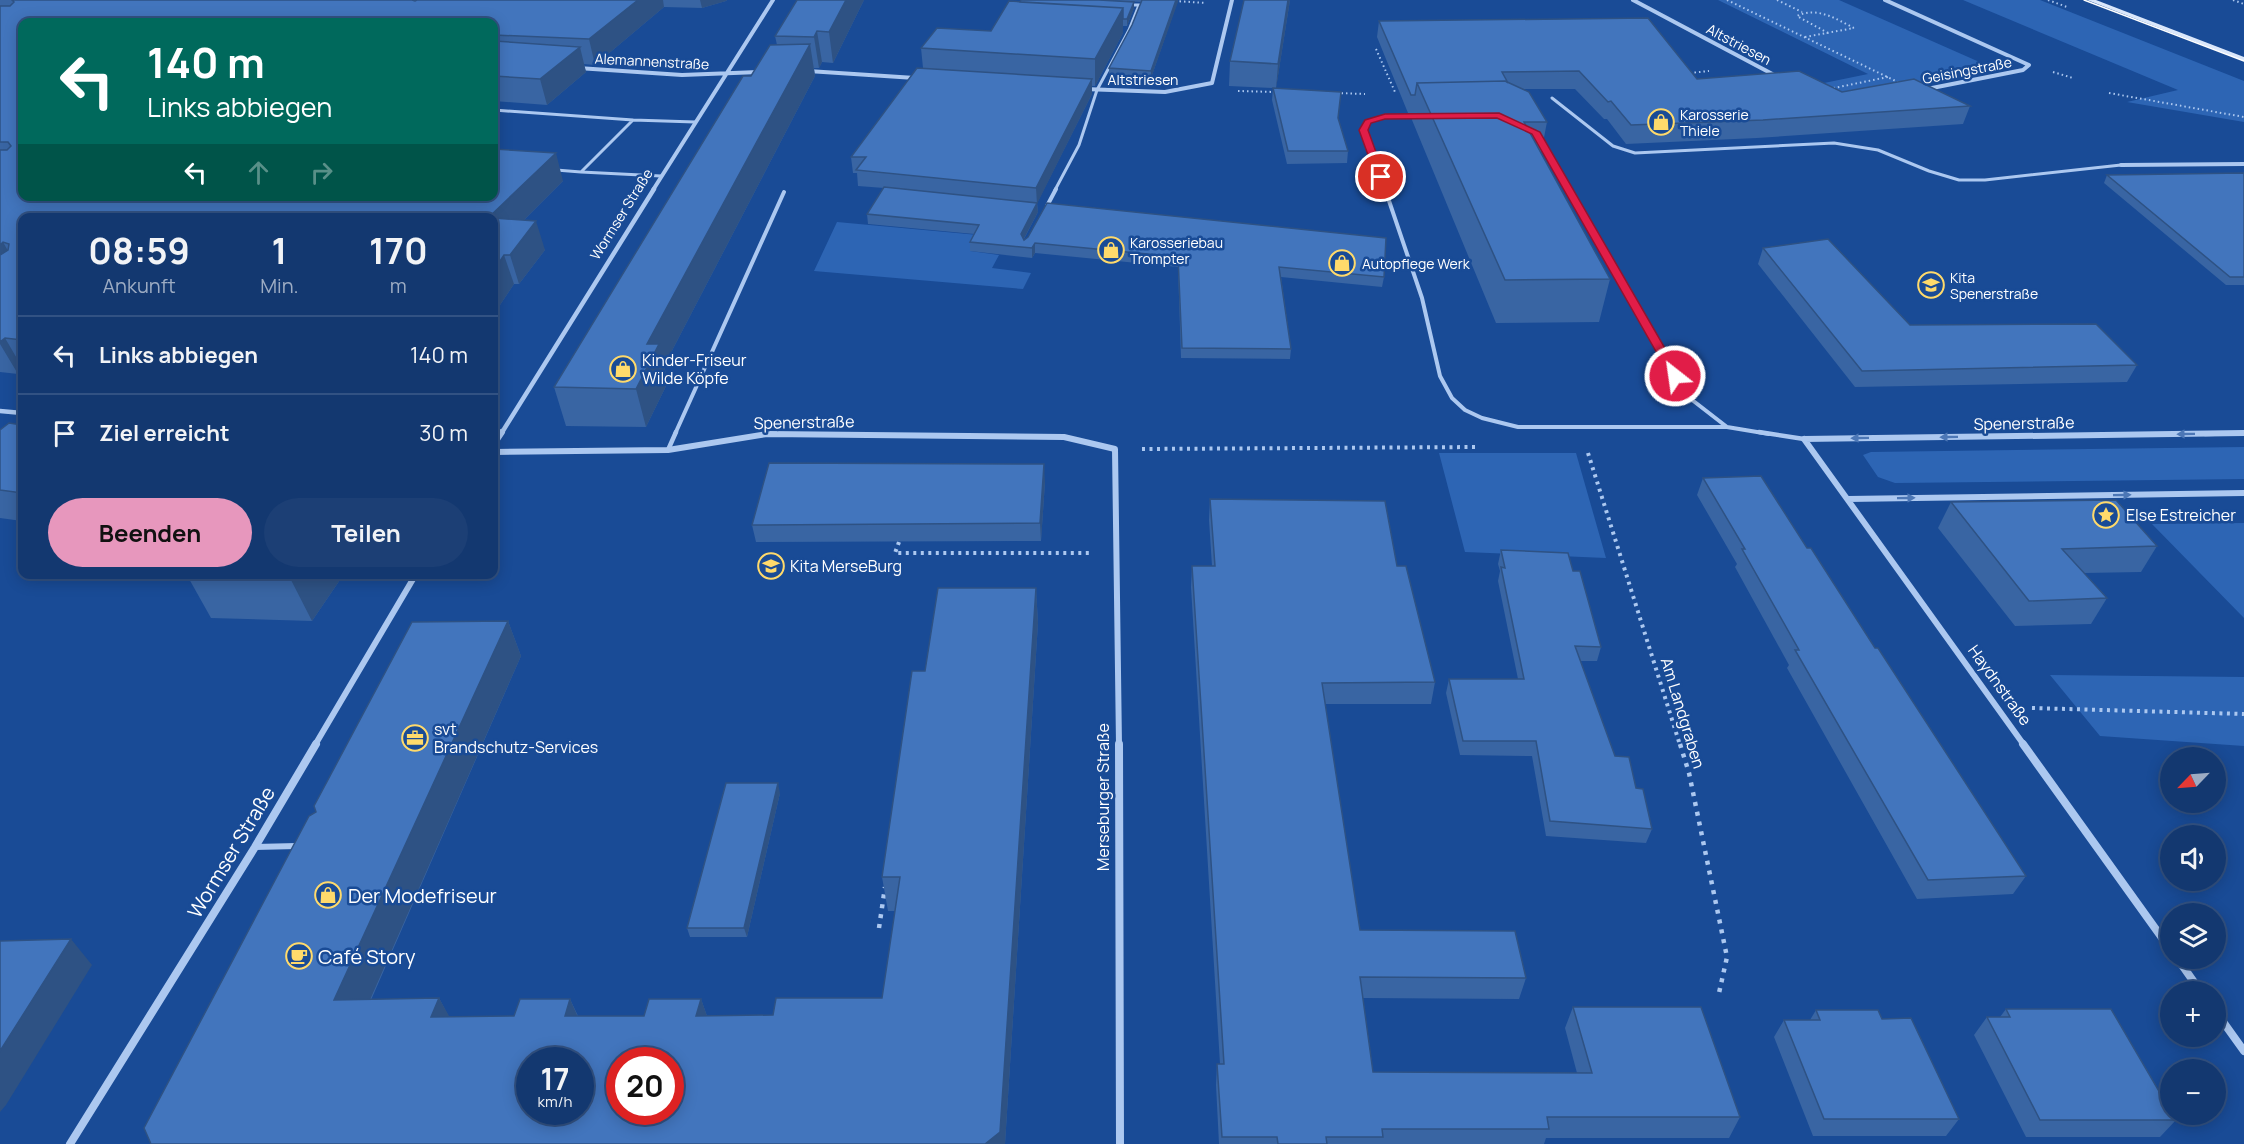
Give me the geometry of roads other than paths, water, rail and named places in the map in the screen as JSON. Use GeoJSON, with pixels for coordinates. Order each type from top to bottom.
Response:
{"type":"FeatureCollection","features":[{"type":"Feature","properties":{"kind":"main road"},"geometry":{"type":"LineString","coordinates":[[2090,0],[2244,59]]}},
{"type":"Feature","properties":{"kind":"street","name":"Wormser Straße"},"geometry":{"type":"LineString","coordinates":[[498,438],[773,0]]}},
{"type":"Feature","properties":{"kind":"street","name":"Altstriesen"},"geometry":{"type":"LineString","coordinates":[[1633,0],[1810,93]]}},
{"type":"Feature","properties":{"kind":"street","name":"Geisingstraße"},"geometry":{"type":"LineString","coordinates":[[1885,0],[2029,65],[2023,70],[1917,91]]}},
{"type":"Feature","properties":{"kind":"street","name":"Altstriesen"},"geometry":{"type":"LineString","coordinates":[[1097,90],[1185,90],[1212,83],[1232,2]]}},
{"type":"Feature","properties":{"kind":"street","name":"Alemannenstraße"},"geometry":{"type":"LineString","coordinates":[[576,68],[682,75],[769,71]]}},
{"type":"Feature","properties":{"kind":"street"},"geometry":{"type":"LineString","coordinates":[[803,71],[926,79]]}},
{"type":"Feature","properties":{"kind":"street"},"geometry":{"type":"LineString","coordinates":[[1074,89],[1097,90]]}},
{"type":"Feature","properties":{"kind":"street"},"geometry":{"type":"LineString","coordinates":[[2121,165],[2244,164]]}},
{"type":"Feature","properties":{"kind":"street"},"geometry":{"type":"LineString","coordinates":[[0,411],[18,413]]}},
{"type":"Feature","properties":{"kind":"street","name":"Spenerstraße"},"geometry":{"type":"LineString","coordinates":[[1804,439],[2244,433]]}},
{"type":"Feature","properties":{"kind":"street","name":"Spenerstraße"},"geometry":{"type":"LineString","coordinates":[[498,452],[668,450],[767,434],[1064,437],[1115,449]]}},
{"type":"Feature","properties":{"kind":"street","name":"Haydnstraße"},"geometry":{"type":"LineString","coordinates":[[1804,439],[2160,935]]}},
{"type":"Feature","properties":{"kind":"street","name":"Merseburger Straße"},"geometry":{"type":"LineString","coordinates":[[1115,449],[1118,553],[1120,1144]]}},
{"type":"Feature","properties":{"kind":"street"},"geometry":{"type":"LineString","coordinates":[[1848,499],[2244,493]]}},
{"type":"Feature","properties":{"kind":"street","name":"Wormser Straße"},"geometry":{"type":"LineString","coordinates":[[70,1144],[255,847],[413,579]]}},
{"type":"Feature","properties":{"kind":"street"},"geometry":{"type":"LineString","coordinates":[[2226,1026],[2244,1051]]}},
{"type":"Feature","properties":{"kind":"lane"},"geometry":{"type":"LineString","coordinates":[[1046,209],[1080,144],[1097,90],[1129,30],[1139,5],[1128,4]]}},
{"type":"Feature","properties":{"kind":"lane"},"geometry":{"type":"LineString","coordinates":[[1552,98],[1613,146],[1635,153],[1834,143],[1878,150],[1929,171],[1959,180],[1985,180],[2121,165]]}},
{"type":"Feature","properties":{"kind":"lane"},"geometry":{"type":"LineString","coordinates":[[498,110],[695,122]]}},
{"type":"Feature","properties":{"kind":"lane"},"geometry":{"type":"LineString","coordinates":[[1419,116],[1385,117],[1368,122],[1364,130],[1422,298],[1442,375],[1453,399],[1468,411],[1490,420],[1518,427],[1727,427],[1804,439]]}},
{"type":"Feature","properties":{"kind":"lane"},"geometry":{"type":"LineString","coordinates":[[581,172],[633,120]]}},
{"type":"Feature","properties":{"kind":"lane"},"geometry":{"type":"LineString","coordinates":[[1536,132],[1687,396],[1727,427]]}},
{"type":"Feature","properties":{"kind":"lane"},"geometry":{"type":"LineString","coordinates":[[548,169],[661,176]]}},
{"type":"Feature","properties":{"kind":"lane"},"geometry":{"type":"LineString","coordinates":[[668,450],[784,192]]}},
{"type":"Feature","properties":{"kind":"lane"},"geometry":{"type":"LineString","coordinates":[[255,847],[309,846]]}},
{"type":"Feature","properties":{"kind":"tram line"},"geometry":{"type":"LineString","coordinates":[[2084,0],[2244,61]]}},
{"type":"Feature","properties":{"kind":"place","name":"Karosserie Thiele"},"geometry":{"type":"Point","coordinates":[1661,122]}},
{"type":"Feature","properties":{"kind":"place","name":"Karosseriebau Trompter"},"geometry":{"type":"Point","coordinates":[1111,250]}},
{"type":"Feature","properties":{"kind":"place","name":"Autopflege Werk"},"geometry":{"type":"Point","coordinates":[1342,263]}},
{"type":"Feature","properties":{"kind":"place","name":"Kita Spenerstraße"},"geometry":{"type":"Point","coordinates":[1931,285]}},
{"type":"Feature","properties":{"kind":"place","name":"Kinder-Friseur Wilde Köpfe"},"geometry":{"type":"Point","coordinates":[623,369]}},
{"type":"Feature","properties":{"kind":"place","name":"Else Estreicher"},"geometry":{"type":"Point","coordinates":[2106,515]}},
{"type":"Feature","properties":{"kind":"place","name":"Kita MerseBurg"},"geometry":{"type":"Point","coordinates":[771,566]}},
{"type":"Feature","properties":{"kind":"place","name":"svt Brandschutz-Services"},"geometry":{"type":"Point","coordinates":[415,738]}},
{"type":"Feature","properties":{"kind":"place","name":"Der Modefriseur"},"geometry":{"type":"Point","coordinates":[328,895]}},
{"type":"Feature","properties":{"kind":"place","name":"Café Story"},"geometry":{"type":"Point","coordinates":[299,956]}}]}
